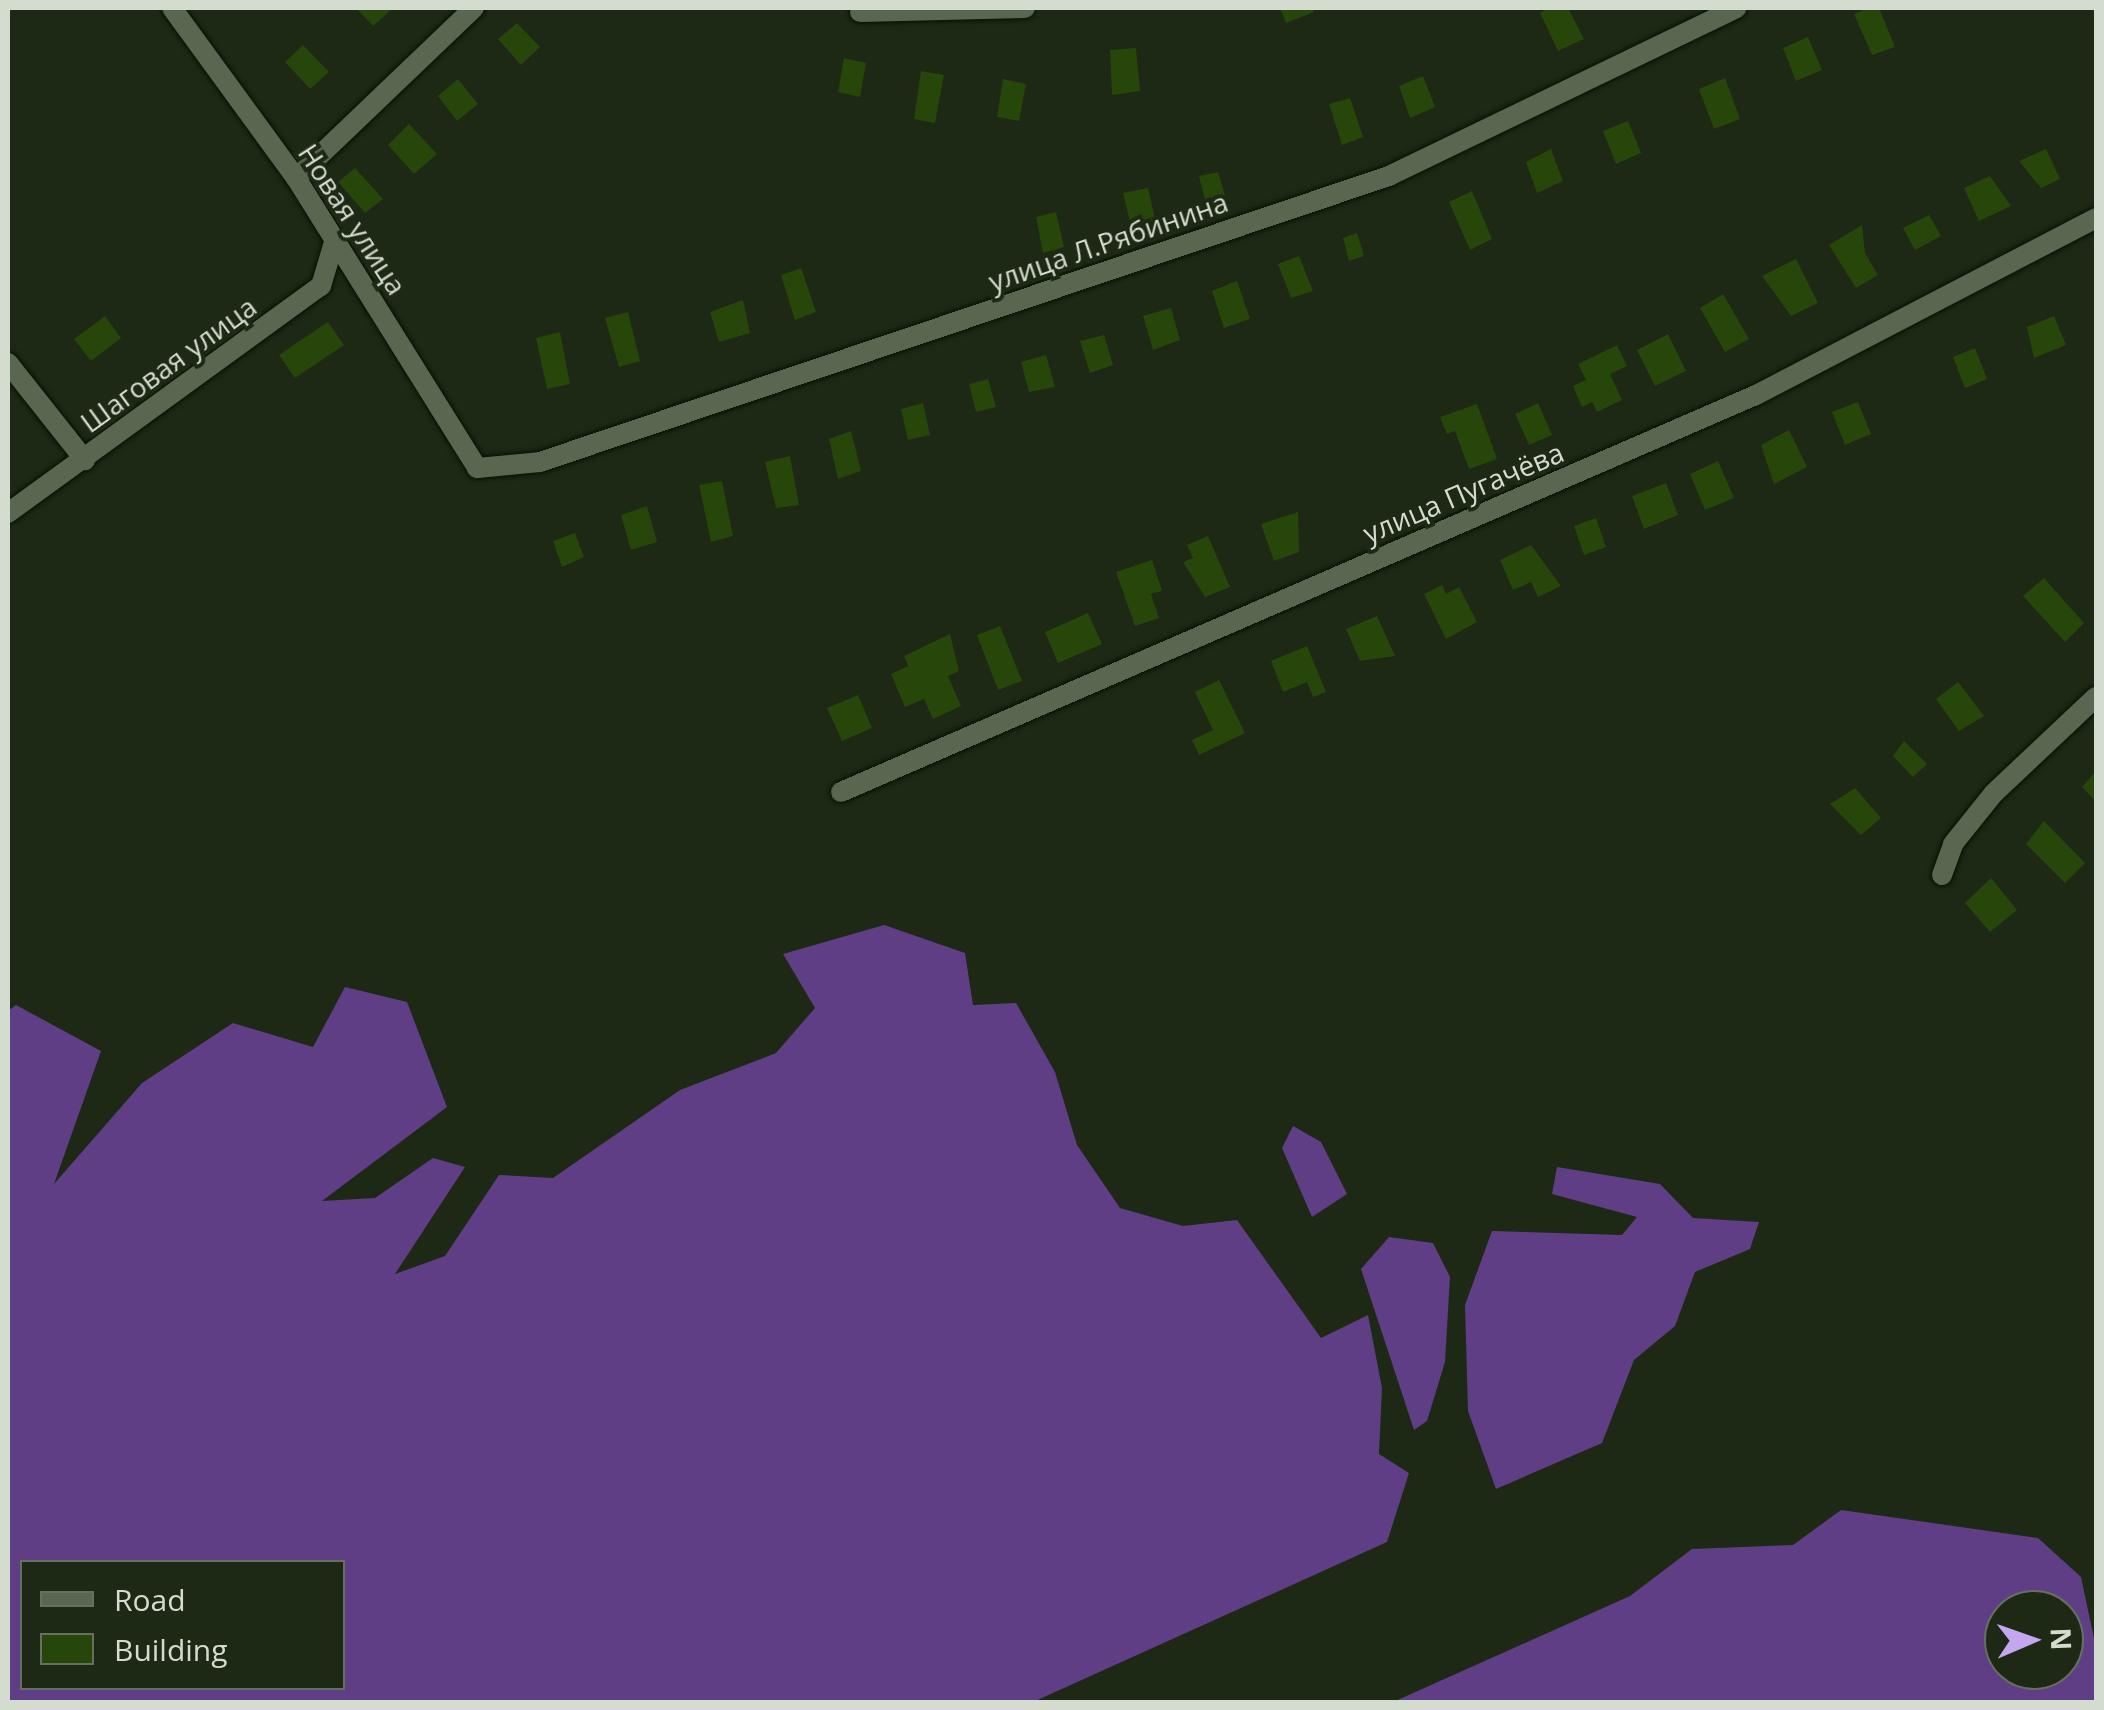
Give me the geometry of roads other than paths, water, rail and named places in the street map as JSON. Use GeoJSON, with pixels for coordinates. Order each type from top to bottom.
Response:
{"type":"FeatureCollection","features":[{"type":"Feature","properties":{"kind":"street","name":"Новая улица"},"geometry":{"type":"LineString","coordinates":[[172,8],[296,178],[477,468]]}},
{"type":"Feature","properties":{"kind":"street"},"geometry":{"type":"LineString","coordinates":[[296,178],[474,8]]}},
{"type":"Feature","properties":{"kind":"street"},"geometry":{"type":"LineString","coordinates":[[860,12],[1025,8]]}},
{"type":"Feature","properties":{"kind":"street","name":"улица Л.Рябинина"},"geometry":{"type":"LineString","coordinates":[[477,468],[540,462],[1389,176],[1736,8]]}},
{"type":"Feature","properties":{"kind":"street","name":"улица Пугачёва"},"geometry":{"type":"LineString","coordinates":[[841,792],[1756,394],[2096,218]]}},
{"type":"Feature","properties":{"kind":"street","name":"Шаговая улица"},"geometry":{"type":"LineString","coordinates":[[8,513],[320,286],[335,239]]}},
{"type":"Feature","properties":{"kind":"street"},"geometry":{"type":"LineString","coordinates":[[8,363],[85,460]]}},
{"type":"Feature","properties":{"kind":"street"},"geometry":{"type":"LineString","coordinates":[[1942,875],[1954,844],[1994,793],[2096,697]]}}]}
